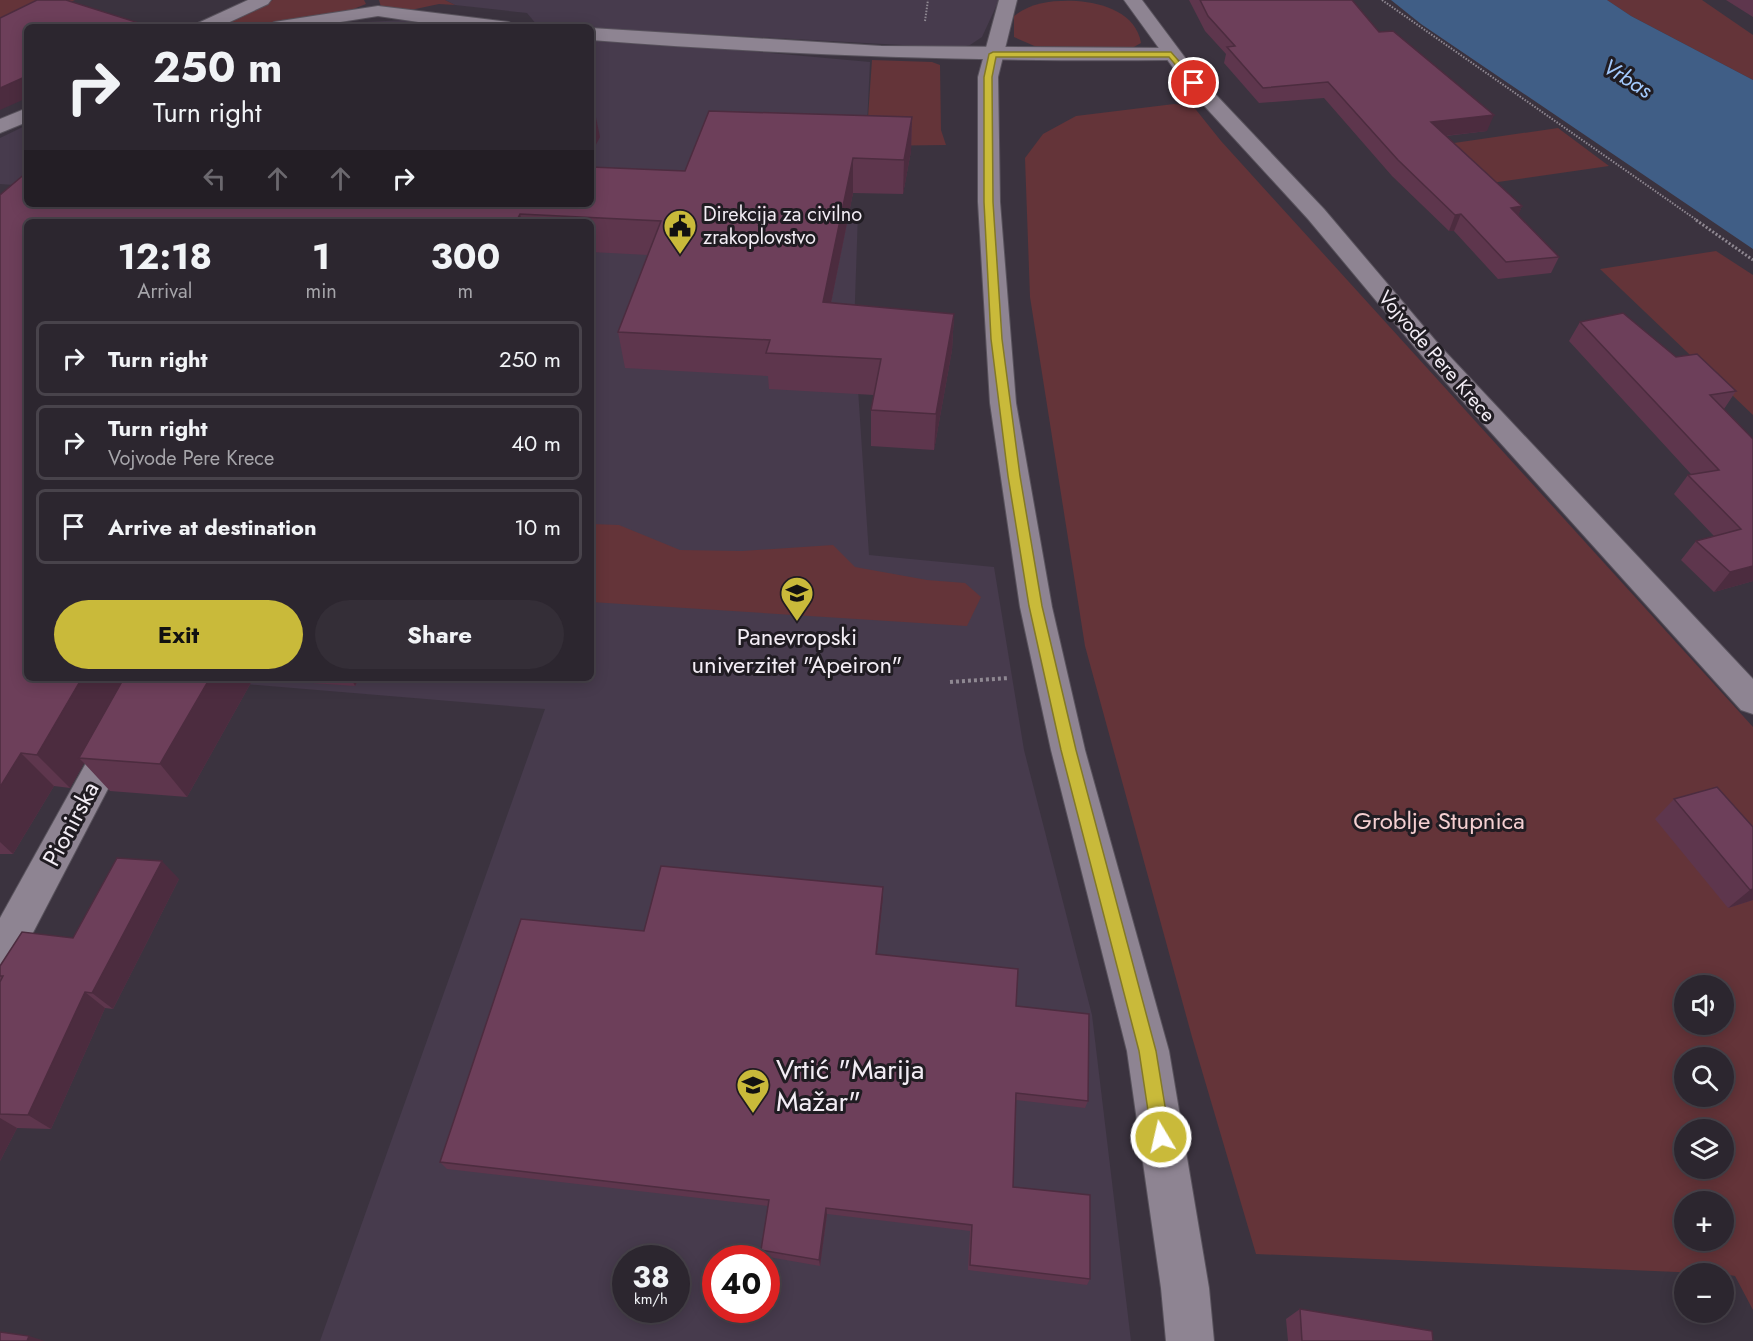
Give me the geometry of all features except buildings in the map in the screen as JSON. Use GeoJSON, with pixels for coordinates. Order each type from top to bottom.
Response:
{"type":"FeatureCollection","features":[{"type":"Feature","properties":{"kind":"street"},"geometry":{"type":"LineString","coordinates":[[210,24],[262,0]]}},
{"type":"Feature","properties":{"kind":"street"},"geometry":{"type":"LineString","coordinates":[[1010,1],[988,77],[989,202],[997,339],[1006,424],[1036,606],[1068,750],[1148,1051],[1185,1288],[1190,1341]]}},
{"type":"Feature","properties":{"kind":"street","name":"Vojvode Pere Krece"},"geometry":{"type":"LineString","coordinates":[[1131,1],[1171,54],[1244,138],[1316,214],[1432,352],[1753,701]]}},
{"type":"Feature","properties":{"kind":"street"},"geometry":{"type":"LineString","coordinates":[[294,24],[378,11],[478,24]]}},
{"type":"Feature","properties":{"kind":"street"},"geometry":{"type":"LineString","coordinates":[[594,34],[725,44],[993,54],[1171,54]]}},
{"type":"Feature","properties":{"kind":"street"},"geometry":{"type":"LineString","coordinates":[[0,127],[24,115]]}},
{"type":"Feature","properties":{"kind":"street","name":"Pionirska"},"geometry":{"type":"LineString","coordinates":[[0,956],[136,703]]}},
{"type":"Feature","properties":{"kind":"path"},"geometry":{"type":"LineString","coordinates":[[1382,0],[1753,260]]}},
{"type":"Feature","properties":{"kind":"path"},"geometry":{"type":"LineString","coordinates":[[950,682],[1020,678]]}},
{"type":"Feature","properties":{"kind":"shaded area"},"geometry":{"type":"Polygon","coordinates":[[[445,0],[999,0],[982,37],[970,45],[956,48],[594,28],[594,24],[536,24],[527,13],[455,5],[445,0]]]}},
{"type":"Feature","properties":{"kind":"shaded area"},"geometry":{"type":"Polygon","coordinates":[[[406,20],[448,24],[344,24],[406,20]]]}},
{"type":"Feature","properties":{"kind":"shaded area","name":"Vrtić \"Marija Mažar\""},"geometry":{"type":"Polygon","coordinates":[[[594,37],[870,62],[866,146],[821,212],[858,213],[854,329],[869,555],[994,567],[1024,750],[1092,1015],[1131,1341],[320,1341],[545,709],[208,681],[594,681],[594,219],[27,219],[27,207],[594,207],[594,37]]]}},
{"type":"Feature","properties":{"kind":"shaded area"},"geometry":{"type":"Polygon","coordinates":[[[24,126],[24,186],[0,184],[0,138],[24,126]]]}},
{"type":"Feature","properties":{"kind":"green space"},"geometry":{"type":"Polygon","coordinates":[[[0,0],[75,0],[0,31],[0,0]]]}},
{"type":"Feature","properties":{"kind":"green space"},"geometry":{"type":"Polygon","coordinates":[[[273,0],[364,0],[366,4],[351,10],[269,24],[222,24],[273,0]]]}},
{"type":"Feature","properties":{"kind":"green space"},"geometry":{"type":"Polygon","coordinates":[[[379,0],[445,0],[455,5],[439,4],[406,11],[381,7],[379,0]]]}},
{"type":"Feature","properties":{"kind":"green space"},"geometry":{"type":"Polygon","coordinates":[[[1607,0],[1702,0],[1753,35],[1753,80],[1631,16],[1607,0]]]}},
{"type":"Feature","properties":{"kind":"green space"},"geometry":{"type":"Polygon","coordinates":[[[1077,1],[1107,7],[1125,17],[1133,24],[1141,43],[1132,48],[1039,48],[1014,37],[1014,16],[1021,11],[1044,3],[1077,1]]]}},
{"type":"Feature","properties":{"kind":"green space"},"geometry":{"type":"Polygon","coordinates":[[[872,60],[932,62],[940,65],[941,130],[946,145],[866,146],[872,60]]]}},
{"type":"Feature","properties":{"kind":"green space","name":"Groblje Stupnica"},"geometry":{"type":"Polygon","coordinates":[[[1174,104],[1193,106],[1221,141],[1753,727],[1753,1310],[1734,1276],[1734,1263],[1674,1263],[1674,1272],[1256,1254],[1192,1037],[1085,646],[1030,297],[1025,158],[1043,134],[1076,116],[1174,104]]]}},
{"type":"Feature","properties":{"kind":"green space"},"geometry":{"type":"Polygon","coordinates":[[[1558,128],[1609,166],[1491,183],[1454,143],[1558,128]]]}},
{"type":"Feature","properties":{"kind":"green space"},"geometry":{"type":"Polygon","coordinates":[[[1716,251],[1753,275],[1753,415],[1600,269],[1716,251]]]}},
{"type":"Feature","properties":{"kind":"green space"},"geometry":{"type":"Polygon","coordinates":[[[594,524],[619,525],[680,550],[742,551],[833,545],[855,567],[927,580],[965,583],[981,597],[967,626],[594,602],[594,524]]]}},
{"type":"Feature","properties":{"kind":"water","name":"Vrbas"},"geometry":{"type":"Polygon","coordinates":[[[1391,0],[1607,0],[1631,16],[1753,80],[1753,249],[1421,24],[1391,0]]]}},
{"type":"Feature","properties":{"kind":"place","name":"Direkcija za civilno zrakoplovstvo"},"geometry":{"type":"Point","coordinates":[680,255]}},
{"type":"Feature","properties":{"kind":"place","name":"Panevropski univerzitet \"Apeiron\""},"geometry":{"type":"Point","coordinates":[797,622]}},
{"type":"Feature","properties":{"kind":"place","name":"Vrtić \"Marija Mažar\""},"geometry":{"type":"Point","coordinates":[753,1114]}},
{"type":"Feature","properties":{"kind":"route"},"geometry":{"type":"LineString","coordinates":[[1161,1137],[1148,1051],[1068,750],[1036,606],[1014,476],[1003,403],[997,339],[989,202],[988,77],[993,54],[1042,56],[1171,54],[1194,83]]}}]}
